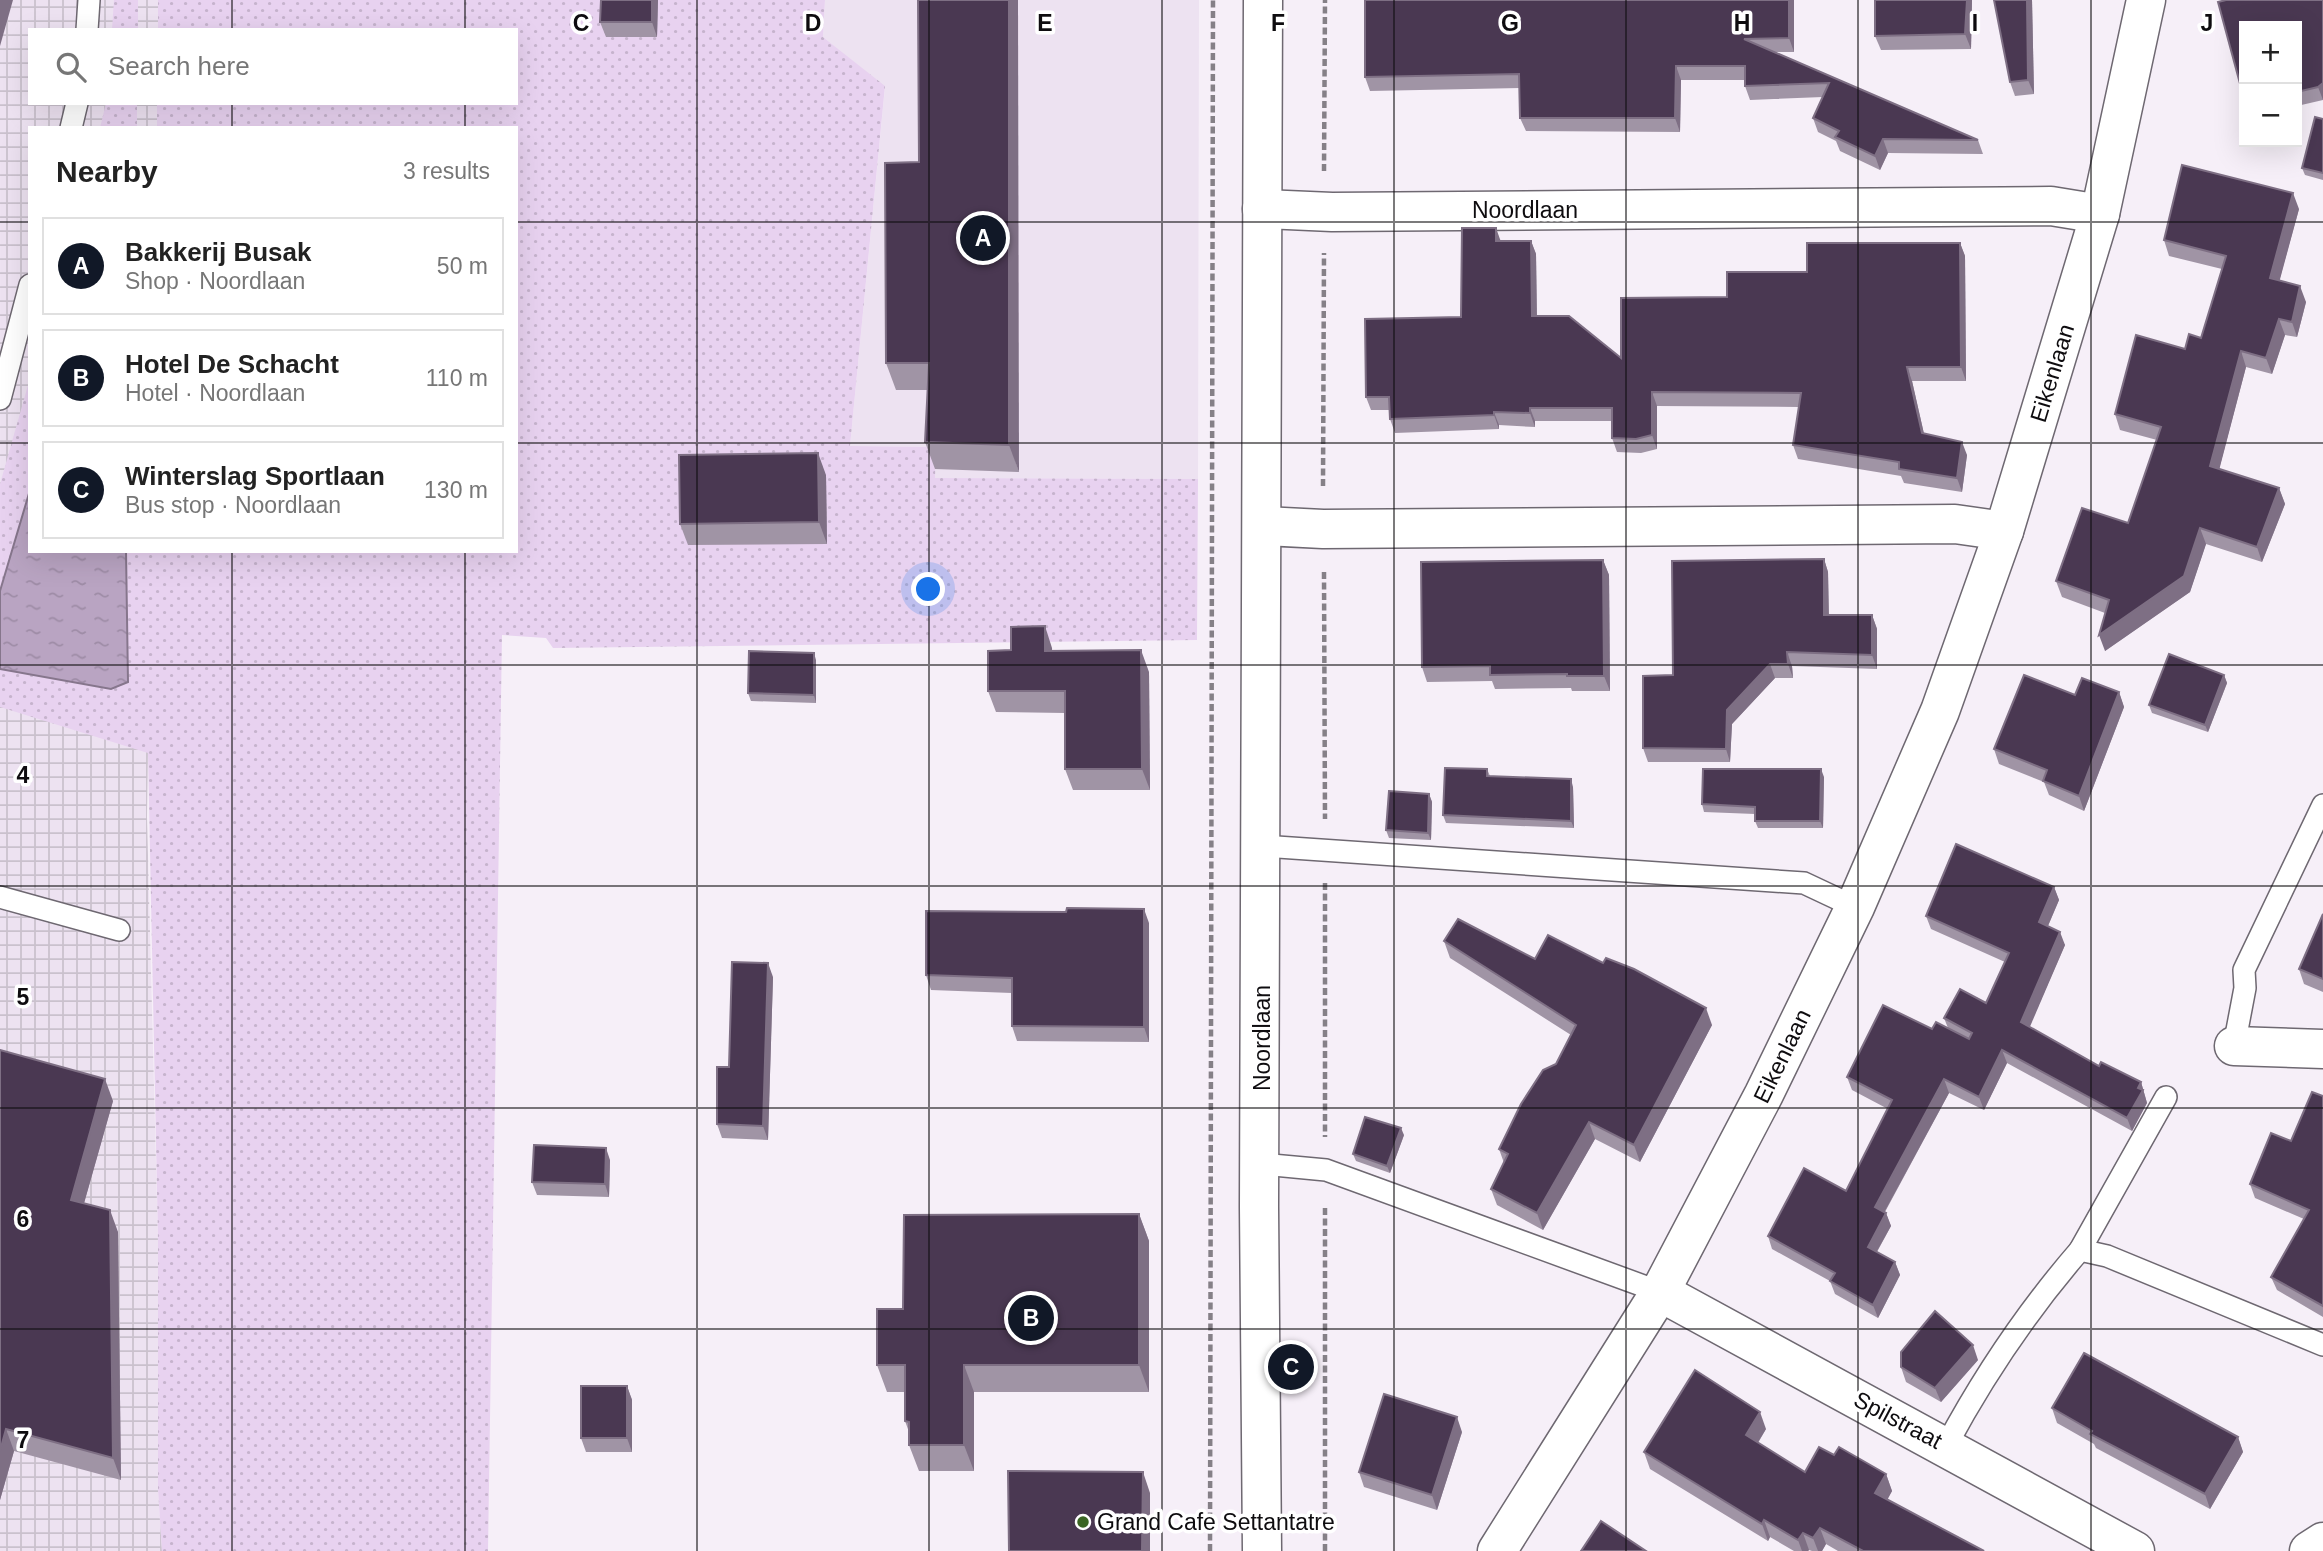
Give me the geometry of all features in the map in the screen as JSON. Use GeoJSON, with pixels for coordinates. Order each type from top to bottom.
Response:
{"type":"FeatureCollection","features":[{"type":"Feature","properties":{"kind":"street","name":"Noordlaan"},"geometry":{"type":"LineString","coordinates":[[1262,1551],[1263,0]]}},
{"type":"Feature","properties":{"kind":"street","name":"Eikenlaan"},"geometry":{"type":"LineString","coordinates":[[1497,1551],[1660,1292],[1764,1094],[1855,908],[1940,711],[2004,531],[2100,214],[2146,0]]}},
{"type":"Feature","properties":{"kind":"street","name":"Noordlaan"},"geometry":{"type":"LineString","coordinates":[[1262,209],[1324,211],[2051,206],[2100,214]]}},
{"type":"Feature","properties":{"kind":"street"},"geometry":{"type":"LineString","coordinates":[[1263,526],[1323,529],[1955,524],[2004,531]]}},
{"type":"Feature","properties":{"kind":"street"},"geometry":{"type":"LineString","coordinates":[[2234,1046],[2323,1049]]}},
{"type":"Feature","properties":{"kind":"street","name":"Spilstraat"},"geometry":{"type":"LineString","coordinates":[[1660,1292],[2135,1551]]}},
{"type":"Feature","properties":{"kind":"street"},"geometry":{"type":"LineString","coordinates":[[2309,1551],[2323,1542]]}},
{"type":"Feature","properties":{"kind":"lane"},"geometry":{"type":"LineString","coordinates":[[87,28],[89,0]]}},
{"type":"Feature","properties":{"kind":"lane"},"geometry":{"type":"LineString","coordinates":[[72,126],[77,105]]}},
{"type":"Feature","properties":{"kind":"lane"},"geometry":{"type":"LineString","coordinates":[[0,399],[28,293]]}},
{"type":"Feature","properties":{"kind":"lane"},"geometry":{"type":"LineString","coordinates":[[2234,1046],[2245,988],[2244,971],[2323,805]]}},
{"type":"Feature","properties":{"kind":"lane"},"geometry":{"type":"LineString","coordinates":[[1262,846],[1325,848],[1804,883],[1855,908]]}},
{"type":"Feature","properties":{"kind":"lane"},"geometry":{"type":"LineString","coordinates":[[0,897],[119,930]]}},
{"type":"Feature","properties":{"kind":"lane"},"geometry":{"type":"LineString","coordinates":[[1946,1446],[1970,1401],[2048,1287],[2080,1251],[2166,1097]]}},
{"type":"Feature","properties":{"kind":"lane"},"geometry":{"type":"LineString","coordinates":[[1262,1164],[1325,1170],[1660,1292]]}},
{"type":"Feature","properties":{"kind":"lane"},"geometry":{"type":"LineString","coordinates":[[2080,1251],[2107,1256],[2323,1345]]}},
{"type":"Feature","properties":{"kind":"path"},"geometry":{"type":"LineString","coordinates":[[1210,1551],[1213,0]]}},
{"type":"Feature","properties":{"kind":"path"},"geometry":{"type":"LineString","coordinates":[[1325,0],[1325,1551]]}},
{"type":"Feature","properties":{"kind":"shaded area"},"geometry":{"type":"Polygon","coordinates":[[[0,0],[158,0],[158,28],[28,28],[28,105],[157,105],[157,126],[28,126],[28,553],[151,553],[147,817],[158,1241],[158,1490],[162,1551],[0,1551],[0,0]]]}},
{"type":"Feature","properties":{"kind":"shaded area"},"geometry":{"type":"Polygon","coordinates":[[[114,0],[138,0],[138,28],[112,28],[114,0]]]}},
{"type":"Feature","properties":{"kind":"shaded area"},"geometry":{"type":"Polygon","coordinates":[[[158,0],[825,0],[823,37],[885,86],[850,446],[936,447],[935,478],[1198,479],[1197,640],[553,648],[546,638],[502,635],[488,1551],[162,1551],[158,1490],[158,1241],[148,753],[0,707],[0,484],[28,385],[28,553],[518,553],[518,126],[157,126],[157,105],[518,105],[518,28],[158,28],[158,0]]]}},
{"type":"Feature","properties":{"kind":"shaded area"},"geometry":{"type":"Polygon","coordinates":[[[825,0],[1199,0],[1198,479],[935,478],[936,447],[850,446],[885,87],[823,37],[825,0]]]}},
{"type":"Feature","properties":{"kind":"shaded area"},"geometry":{"type":"Polygon","coordinates":[[[106,105],[137,105],[137,126],[100,126],[106,105]]]}},
{"type":"Feature","properties":{"kind":"water"},"geometry":{"type":"Polygon","coordinates":[[[28,497],[28,553],[126,553],[128,682],[111,689],[0,669],[0,591],[28,497]]]}},
{"type":"Feature","properties":{"kind":"building"},"geometry":{"type":"Polygon","coordinates":[[[601,0],[652,0],[652,22],[600,22],[601,0]]]}},
{"type":"Feature","properties":{"kind":"building"},"geometry":{"type":"Polygon","coordinates":[[[918,0],[1009,0],[1009,445],[925,442],[929,363],[886,363],[885,163],[919,162],[918,0]]]}},
{"type":"Feature","properties":{"kind":"building"},"geometry":{"type":"Polygon","coordinates":[[[1365,0],[1789,0],[1789,38],[1744,39],[1978,140],[1883,139],[1875,156],[1835,137],[1839,131],[1813,118],[1829,83],[1745,86],[1745,66],[1676,66],[1675,118],[1520,118],[1519,74],[1365,77],[1365,0]]]}},
{"type":"Feature","properties":{"kind":"building"},"geometry":{"type":"Polygon","coordinates":[[[1875,0],[1967,0],[1965,34],[1875,36],[1875,0]]]}},
{"type":"Feature","properties":{"kind":"building"},"geometry":{"type":"Polygon","coordinates":[[[1994,0],[2027,0],[2028,80],[2010,82],[1994,0]]]}},
{"type":"Feature","properties":{"kind":"building"},"geometry":{"type":"Polygon","coordinates":[[[2323,0],[2323,83],[2302,91],[2302,21],[2239,21],[2239,80],[2218,2],[2323,0]]]}},
{"type":"Feature","properties":{"kind":"building"},"geometry":{"type":"Polygon","coordinates":[[[2315,117],[2323,119],[2323,173],[2302,168],[2315,117]]]}},
{"type":"Feature","properties":{"kind":"building"},"geometry":{"type":"Polygon","coordinates":[[[2182,165],[2293,193],[2270,278],[2300,286],[2292,322],[2279,319],[2266,358],[2241,351],[2210,466],[2279,488],[2257,547],[2200,528],[2184,576],[2099,635],[2109,600],[2056,581],[2082,508],[2128,523],[2161,427],[2115,414],[2136,335],[2185,349],[2189,334],[2201,338],[2226,256],[2164,240],[2182,165]]]}},
{"type":"Feature","properties":{"kind":"building"},"geometry":{"type":"Polygon","coordinates":[[[1462,228],[1496,228],[1496,241],[1531,241],[1532,316],[1569,316],[1621,358],[1621,298],[1727,297],[1727,272],[1807,272],[1807,243],[1960,243],[1961,367],[1907,367],[1922,433],[1962,442],[1957,478],[1899,469],[1899,462],[1793,445],[1801,393],[1652,392],[1652,435],[1636,439],[1612,438],[1612,408],[1530,408],[1530,413],[1494,412],[1494,415],[1390,419],[1389,397],[1366,397],[1365,319],[1461,317],[1462,228]]]}},
{"type":"Feature","properties":{"kind":"building"},"geometry":{"type":"Polygon","coordinates":[[[818,453],[819,522],[680,524],[679,455],[818,453]]]}},
{"type":"Feature","properties":{"kind":"building"},"geometry":{"type":"Polygon","coordinates":[[[1824,559],[1824,615],[1872,615],[1872,655],[1787,652],[1788,664],[1770,664],[1727,710],[1726,749],[1643,748],[1643,676],[1673,675],[1672,561],[1824,559]]]}},
{"type":"Feature","properties":{"kind":"building"},"geometry":{"type":"Polygon","coordinates":[[[1603,560],[1604,676],[1490,675],[1490,666],[1422,667],[1421,562],[1603,560]]]}},
{"type":"Feature","properties":{"kind":"building"},"geometry":{"type":"Polygon","coordinates":[[[1045,626],[1045,651],[1141,650],[1142,769],[1065,769],[1065,691],[988,691],[988,651],[1011,650],[1011,627],[1045,626]]]}},
{"type":"Feature","properties":{"kind":"building"},"geometry":{"type":"Polygon","coordinates":[[[749,651],[814,653],[814,695],[748,693],[749,651]]]}},
{"type":"Feature","properties":{"kind":"building"},"geometry":{"type":"Polygon","coordinates":[[[2169,654],[2224,675],[2205,725],[2149,705],[2169,654]]]}},
{"type":"Feature","properties":{"kind":"building"},"geometry":{"type":"Polygon","coordinates":[[[2024,675],[2075,695],[2082,678],[2119,692],[2079,796],[2043,781],[2047,770],[1994,749],[2024,675]]]}},
{"type":"Feature","properties":{"kind":"building"},"geometry":{"type":"Polygon","coordinates":[[[1445,768],[1487,769],[1487,776],[1571,779],[1571,821],[1443,815],[1445,768]]]}},
{"type":"Feature","properties":{"kind":"building"},"geometry":{"type":"Polygon","coordinates":[[[1703,769],[1821,769],[1820,821],[1755,821],[1755,807],[1702,804],[1703,769]]]}},
{"type":"Feature","properties":{"kind":"building"},"geometry":{"type":"Polygon","coordinates":[[[1389,791],[1429,794],[1428,833],[1386,830],[1389,791]]]}},
{"type":"Feature","properties":{"kind":"building"},"geometry":{"type":"Polygon","coordinates":[[[1956,844],[2054,887],[2039,922],[2060,932],[2021,1022],[2099,1066],[2101,1062],[2141,1082],[2138,1088],[2143,1090],[2127,1118],[2002,1050],[1979,1097],[1944,1079],[1875,1207],[1886,1213],[1868,1247],[1895,1262],[1873,1305],[1830,1281],[1835,1273],[1768,1236],[1804,1168],[1846,1191],[1892,1100],[1847,1077],[1883,1005],[1932,1029],[1936,1022],[1969,1039],[1972,1033],[1944,1018],[1960,989],[1986,1003],[2009,953],[1926,916],[1956,844]]]}},
{"type":"Feature","properties":{"kind":"building"},"geometry":{"type":"Polygon","coordinates":[[[1067,908],[1144,909],[1144,1027],[1012,1026],[1012,978],[926,975],[926,911],[1066,912],[1067,908]]]}},
{"type":"Feature","properties":{"kind":"building"},"geometry":{"type":"Polygon","coordinates":[[[2323,914],[2323,979],[2299,969],[2323,914]]]}},
{"type":"Feature","properties":{"kind":"building"},"geometry":{"type":"Polygon","coordinates":[[[1458,919],[1535,959],[1548,935],[1603,963],[1606,958],[1634,969],[1706,1008],[1634,1145],[1589,1122],[1537,1213],[1491,1189],[1508,1154],[1499,1149],[1521,1104],[1543,1070],[1556,1064],[1576,1025],[1444,941],[1458,919]]]}},
{"type":"Feature","properties":{"kind":"building"},"geometry":{"type":"Polygon","coordinates":[[[732,962],[768,963],[763,1126],[717,1124],[717,1067],[729,1067],[732,962]]]}},
{"type":"Feature","properties":{"kind":"building"},"geometry":{"type":"Polygon","coordinates":[[[0,1050],[105,1079],[71,1200],[110,1210],[113,1458],[6,1429],[0,1451],[0,1050]]]}},
{"type":"Feature","properties":{"kind":"building"},"geometry":{"type":"Polygon","coordinates":[[[2312,1092],[2323,1096],[2323,1306],[2271,1277],[2309,1210],[2250,1184],[2271,1133],[2291,1141],[2312,1092]]]}},
{"type":"Feature","properties":{"kind":"building"},"geometry":{"type":"Polygon","coordinates":[[[1365,1117],[1401,1128],[1387,1166],[1353,1154],[1365,1117]]]}},
{"type":"Feature","properties":{"kind":"building"},"geometry":{"type":"Polygon","coordinates":[[[534,1145],[606,1148],[605,1184],[532,1182],[534,1145]]]}},
{"type":"Feature","properties":{"kind":"building"},"geometry":{"type":"Polygon","coordinates":[[[1139,1214],[1139,1365],[964,1365],[964,1445],[909,1445],[909,1422],[905,1421],[905,1365],[877,1365],[877,1309],[903,1309],[904,1215],[1139,1214]]]}},
{"type":"Feature","properties":{"kind":"building"},"geometry":{"type":"Polygon","coordinates":[[[1935,1311],[1973,1345],[1935,1388],[1901,1367],[1901,1352],[1935,1311]]]}},
{"type":"Feature","properties":{"kind":"building"},"geometry":{"type":"Polygon","coordinates":[[[2084,1353],[2238,1437],[2205,1494],[2090,1434],[2092,1431],[2052,1408],[2084,1353]]]}},
{"type":"Feature","properties":{"kind":"building"},"geometry":{"type":"Polygon","coordinates":[[[1695,1370],[1760,1412],[1746,1435],[1805,1472],[1819,1447],[1834,1455],[1839,1447],[1886,1474],[1875,1493],[1984,1551],[1863,1551],[1820,1528],[1813,1538],[1803,1533],[1798,1540],[1764,1520],[1762,1524],[1644,1452],[1695,1370]]]}},
{"type":"Feature","properties":{"kind":"building"},"geometry":{"type":"Polygon","coordinates":[[[581,1386],[627,1386],[627,1438],[581,1438],[581,1386]]]}},
{"type":"Feature","properties":{"kind":"building"},"geometry":{"type":"Polygon","coordinates":[[[1384,1394],[1457,1417],[1432,1495],[1359,1472],[1384,1394]]]}},
{"type":"Feature","properties":{"kind":"building","name":"Grand Cafe Settantatre"},"geometry":{"type":"Polygon","coordinates":[[[1008,1471],[1143,1472],[1142,1551],[1009,1551],[1008,1471]]]}},
{"type":"Feature","properties":{"kind":"building"},"geometry":{"type":"Polygon","coordinates":[[[1601,1521],[1646,1551],[1581,1551],[1601,1521]]]}},
{"type":"Feature","properties":{"kind":"place","name":"Bakkerij Busak"},"geometry":{"type":"Point","coordinates":[983,238]}},
{"type":"Feature","properties":{"kind":"place","name":"Hotel De Schacht"},"geometry":{"type":"Point","coordinates":[1031,1318]}},
{"type":"Feature","properties":{"kind":"place","name":"Winterslag Sportlaan"},"geometry":{"type":"Point","coordinates":[1291,1367]}},
{"type":"Feature","properties":{"kind":"place","name":"Grand Cafe Settantatre"},"geometry":{"type":"Point","coordinates":[1083,1522]}}]}
